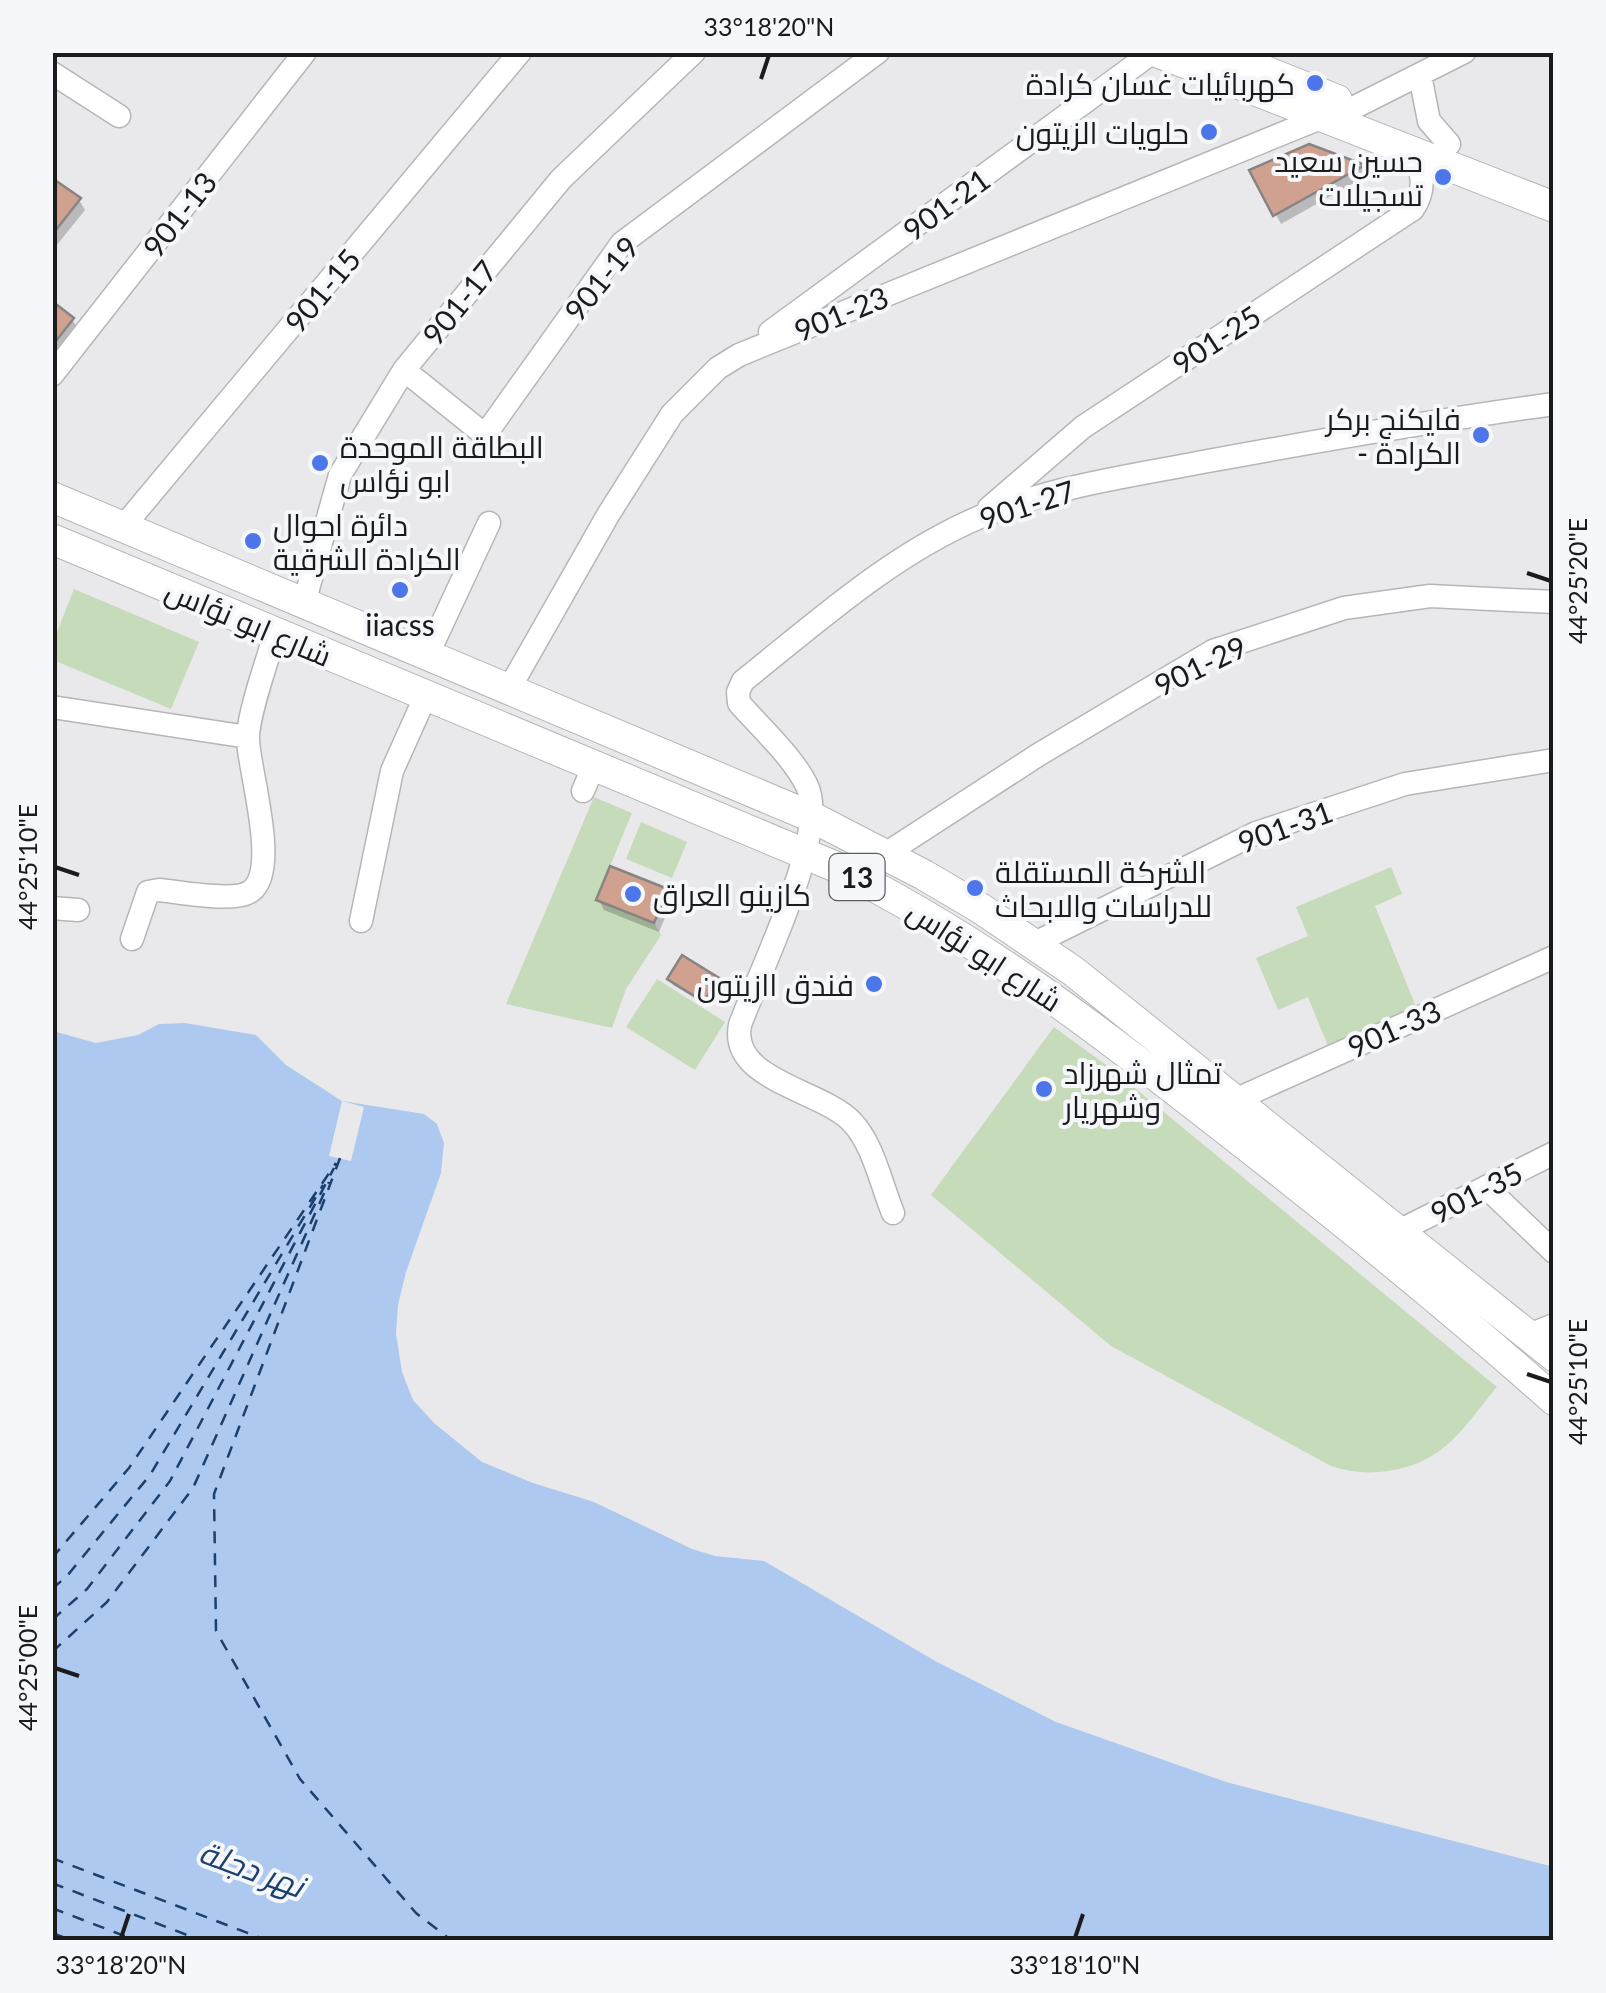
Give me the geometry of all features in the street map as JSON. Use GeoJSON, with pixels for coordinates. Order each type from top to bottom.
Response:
{"type":"FeatureCollection","features":[{"type":"Feature","properties":{"kind":"main road"},"geometry":{"type":"LineString","coordinates":[[1155,52],[1554,207]]}},
{"type":"Feature","properties":{"kind":"main road"},"geometry":{"type":"LineString","coordinates":[[1218,52],[1554,185]]}},
{"type":"Feature","properties":{"kind":"main road","name":"شارع ابو نؤاس"},"geometry":{"type":"LineString","coordinates":[[52,496],[812,817],[887,854],[1035,943],[1399,1231],[1541,1330],[1554,1356]]}},
{"type":"Feature","properties":{"kind":"main road","name":"شارع ابو نؤاس"},"geometry":{"type":"LineString","coordinates":[[52,539],[426,696],[588,778],[806,853],[924,913],[1056,999],[1331,1212],[1554,1400]]}},
{"type":"Feature","properties":{"kind":"street","name":"901-13"},"geometry":{"type":"LineString","coordinates":[[52,375],[305,52]]}},
{"type":"Feature","properties":{"kind":"street","name":"901-15"},"geometry":{"type":"LineString","coordinates":[[123,527],[520,52]]}},
{"type":"Feature","properties":{"kind":"street","name":"901-17"},"geometry":{"type":"LineString","coordinates":[[304,604],[340,474],[404,370],[561,179],[694,52]]}},
{"type":"Feature","properties":{"kind":"street","name":"901-19"},"geometry":{"type":"LineString","coordinates":[[404,370],[485,434],[622,244],[878,52]]}},
{"type":"Feature","properties":{"kind":"street","name":"901-21"},"geometry":{"type":"LineString","coordinates":[[739,355],[1155,52]]}},
{"type":"Feature","properties":{"kind":"street"},"geometry":{"type":"LineString","coordinates":[[1355,107],[1464,52]]}},
{"type":"Feature","properties":{"kind":"street"},"geometry":{"type":"LineString","coordinates":[[52,73],[119,116]]}},
{"type":"Feature","properties":{"kind":"street"},"geometry":{"type":"LineString","coordinates":[[1420,74],[1430,121],[1449,144]]}},
{"type":"Feature","properties":{"kind":"street","name":"901-23"},"geometry":{"type":"LineString","coordinates":[[509,689],[608,514],[672,414],[708,378],[739,355],[1323,117]]}},
{"type":"Feature","properties":{"kind":"street","name":"901-25"},"geometry":{"type":"LineString","coordinates":[[977,518],[1082,427],[1412,208],[1422,191],[1413,150]]}},
{"type":"Feature","properties":{"kind":"street","name":"901-27"},"geometry":{"type":"LineString","coordinates":[[893,1214],[864,1139],[853,1123],[754,1066],[740,1045],[740,1025],[806,853],[812,817],[809,789],[802,776],[739,703],[738,692],[744,682],[905,557],[977,518],[1052,491],[1393,427],[1554,404]]}},
{"type":"Feature","properties":{"kind":"street"},"geometry":{"type":"LineString","coordinates":[[428,656],[489,522]]}},
{"type":"Feature","properties":{"kind":"street","name":"901-29"},"geometry":{"type":"LineString","coordinates":[[887,854],[1038,755],[1213,651],[1344,608],[1430,596],[1554,602]]}},
{"type":"Feature","properties":{"kind":"street"},"geometry":{"type":"LineString","coordinates":[[132,939],[148,892],[232,896],[249,893],[256,886],[264,860],[248,737],[275,634]]}},
{"type":"Feature","properties":{"kind":"street"},"geometry":{"type":"LineString","coordinates":[[361,922],[392,771],[426,696]]}},
{"type":"Feature","properties":{"kind":"street"},"geometry":{"type":"LineString","coordinates":[[52,707],[248,737]]}},
{"type":"Feature","properties":{"kind":"street","name":"901-31"},"geometry":{"type":"LineString","coordinates":[[1035,943],[1256,833],[1405,784],[1554,760]]}},
{"type":"Feature","properties":{"kind":"street"},"geometry":{"type":"LineString","coordinates":[[52,908],[78,910]]}},
{"type":"Feature","properties":{"kind":"street","name":"901-33"},"geometry":{"type":"LineString","coordinates":[[1236,1100],[1554,956]]}},
{"type":"Feature","properties":{"kind":"street","name":"901-35"},"geometry":{"type":"LineString","coordinates":[[1399,1231],[1554,1153]]}},
{"type":"Feature","properties":{"kind":"street"},"geometry":{"type":"LineString","coordinates":[[1486,1187],[1554,1252]]}},
{"type":"Feature","properties":{"kind":"green space"},"geometry":{"type":"Polygon","coordinates":[[[74,589],[199,642],[171,709],[53,660],[53,642],[74,589]]]}},
{"type":"Feature","properties":{"kind":"green space"},"geometry":{"type":"Polygon","coordinates":[[[594,797],[632,813],[596,900],[654,923],[661,935],[626,989],[612,1028],[506,1004],[594,797]]]}},
{"type":"Feature","properties":{"kind":"green space"},"geometry":{"type":"Polygon","coordinates":[[[641,822],[687,842],[672,878],[626,859],[641,822]]]}},
{"type":"Feature","properties":{"kind":"green space"},"geometry":{"type":"Polygon","coordinates":[[[1391,867],[1402,894],[1375,906],[1417,1009],[1328,1046],[1308,997],[1278,1010],[1256,958],[1308,936],[1296,907],[1391,867]]]}},
{"type":"Feature","properties":{"kind":"green space"},"geometry":{"type":"Polygon","coordinates":[[[657,979],[725,1022],[695,1070],[626,1027],[657,979]]]}},
{"type":"Feature","properties":{"kind":"green space"},"geometry":{"type":"Polygon","coordinates":[[[1054,1027],[1113,1070],[1497,1387],[1454,1438],[1426,1459],[1400,1469],[1358,1472],[1331,1466],[1111,1346],[931,1195],[1054,1027]]]}},
{"type":"Feature","properties":{"kind":"water","name":"نهر دجلة"},"geometry":{"type":"Polygon","coordinates":[[[185,1023],[256,1035],[286,1065],[342,1101],[424,1114],[437,1124],[444,1143],[441,1173],[406,1272],[396,1334],[402,1372],[413,1400],[434,1423],[482,1462],[594,1502],[692,1549],[715,1556],[764,1561],[937,1662],[1056,1722],[1226,1782],[1554,1867],[1553,1940],[53,1940],[53,1031],[96,1043],[138,1035],[159,1024],[185,1023]]]}},
{"type":"Feature","properties":{"kind":"pier"},"geometry":{"type":"Polygon","coordinates":[[[342,1101],[364,1107],[351,1161],[329,1156],[342,1101]]]}},
{"type":"Feature","properties":{"kind":"building"},"geometry":{"type":"Polygon","coordinates":[[[1309,144],[1365,165],[1273,216],[1249,170],[1309,144]]]}},
{"type":"Feature","properties":{"kind":"building"},"geometry":{"type":"Polygon","coordinates":[[[52,178],[81,198],[52,235],[52,178]]]}},
{"type":"Feature","properties":{"kind":"building"},"geometry":{"type":"Polygon","coordinates":[[[52,301],[74,318],[52,346],[52,301]]]}},
{"type":"Feature","properties":{"kind":"building"},"geometry":{"type":"Polygon","coordinates":[[[610,866],[668,889],[654,923],[596,900],[610,866]]]}},
{"type":"Feature","properties":{"kind":"building"},"geometry":{"type":"Polygon","coordinates":[[[682,955],[719,978],[704,1002],[667,979],[682,955]]]}},
{"type":"Feature","properties":{"kind":"ferry route"},"geometry":{"type":"LineString","coordinates":[[340,1158],[214,1494],[216,1631],[300,1779],[416,1913],[451,1940]]}},
{"type":"Feature","properties":{"kind":"ferry route"},"geometry":{"type":"LineString","coordinates":[[52,1558],[129,1468],[336,1163]]}},
{"type":"Feature","properties":{"kind":"ferry route"},"geometry":{"type":"LineString","coordinates":[[52,1620],[87,1589],[170,1481],[334,1168]]}},
{"type":"Feature","properties":{"kind":"ferry route"},"geometry":{"type":"LineString","coordinates":[[52,1652],[107,1602],[193,1488],[329,1182]]}},
{"type":"Feature","properties":{"kind":"ferry route"},"geometry":{"type":"LineString","coordinates":[[52,1589],[150,1475],[323,1185]]}},
{"type":"Feature","properties":{"kind":"ferry route"},"geometry":{"type":"LineString","coordinates":[[52,1858],[266,1940]]}},
{"type":"Feature","properties":{"kind":"ferry route"},"geometry":{"type":"LineString","coordinates":[[52,1883],[200,1940]]}},
{"type":"Feature","properties":{"kind":"ferry route"},"geometry":{"type":"LineString","coordinates":[[52,1908],[135,1940]]}},
{"type":"Feature","properties":{"kind":"ferry route"},"geometry":{"type":"LineString","coordinates":[[52,1933],[71,1940]]}},
{"type":"Feature","properties":{"kind":"place","name":"كهربائيات غسان كرادة"},"geometry":{"type":"Point","coordinates":[1315,83]}},
{"type":"Feature","properties":{"kind":"place","name":"حلويات الزيتون"},"geometry":{"type":"Point","coordinates":[1209,132]}},
{"type":"Feature","properties":{"kind":"place","name":"حسين سعيد تسجيلات"},"geometry":{"type":"Point","coordinates":[1443,177]}},
{"type":"Feature","properties":{"kind":"place","name":"فايكنج بركر - الكرادة"},"geometry":{"type":"Point","coordinates":[1481,435]}},
{"type":"Feature","properties":{"kind":"place","name":"البطاقة الموحدة ابو نؤاس"},"geometry":{"type":"Point","coordinates":[320,463]}},
{"type":"Feature","properties":{"kind":"place","name":"دائرة احوال الكرادة الشرقية"},"geometry":{"type":"Point","coordinates":[253,541]}},
{"type":"Feature","properties":{"kind":"place","name":"iiacss"},"geometry":{"type":"Point","coordinates":[400,590]}},
{"type":"Feature","properties":{"kind":"place","name":"الشركة المستقلة للدراسات والابحاث"},"geometry":{"type":"Point","coordinates":[975,888]}},
{"type":"Feature","properties":{"kind":"place","name":"كازينو العراق"},"geometry":{"type":"Point","coordinates":[633,894]}},
{"type":"Feature","properties":{"kind":"place","name":"فندق اازيتون"},"geometry":{"type":"Point","coordinates":[874,984]}},
{"type":"Feature","properties":{"kind":"place","name":"تمثال شهرزاد وشهريار"},"geometry":{"type":"Point","coordinates":[1044,1089]}}]}
